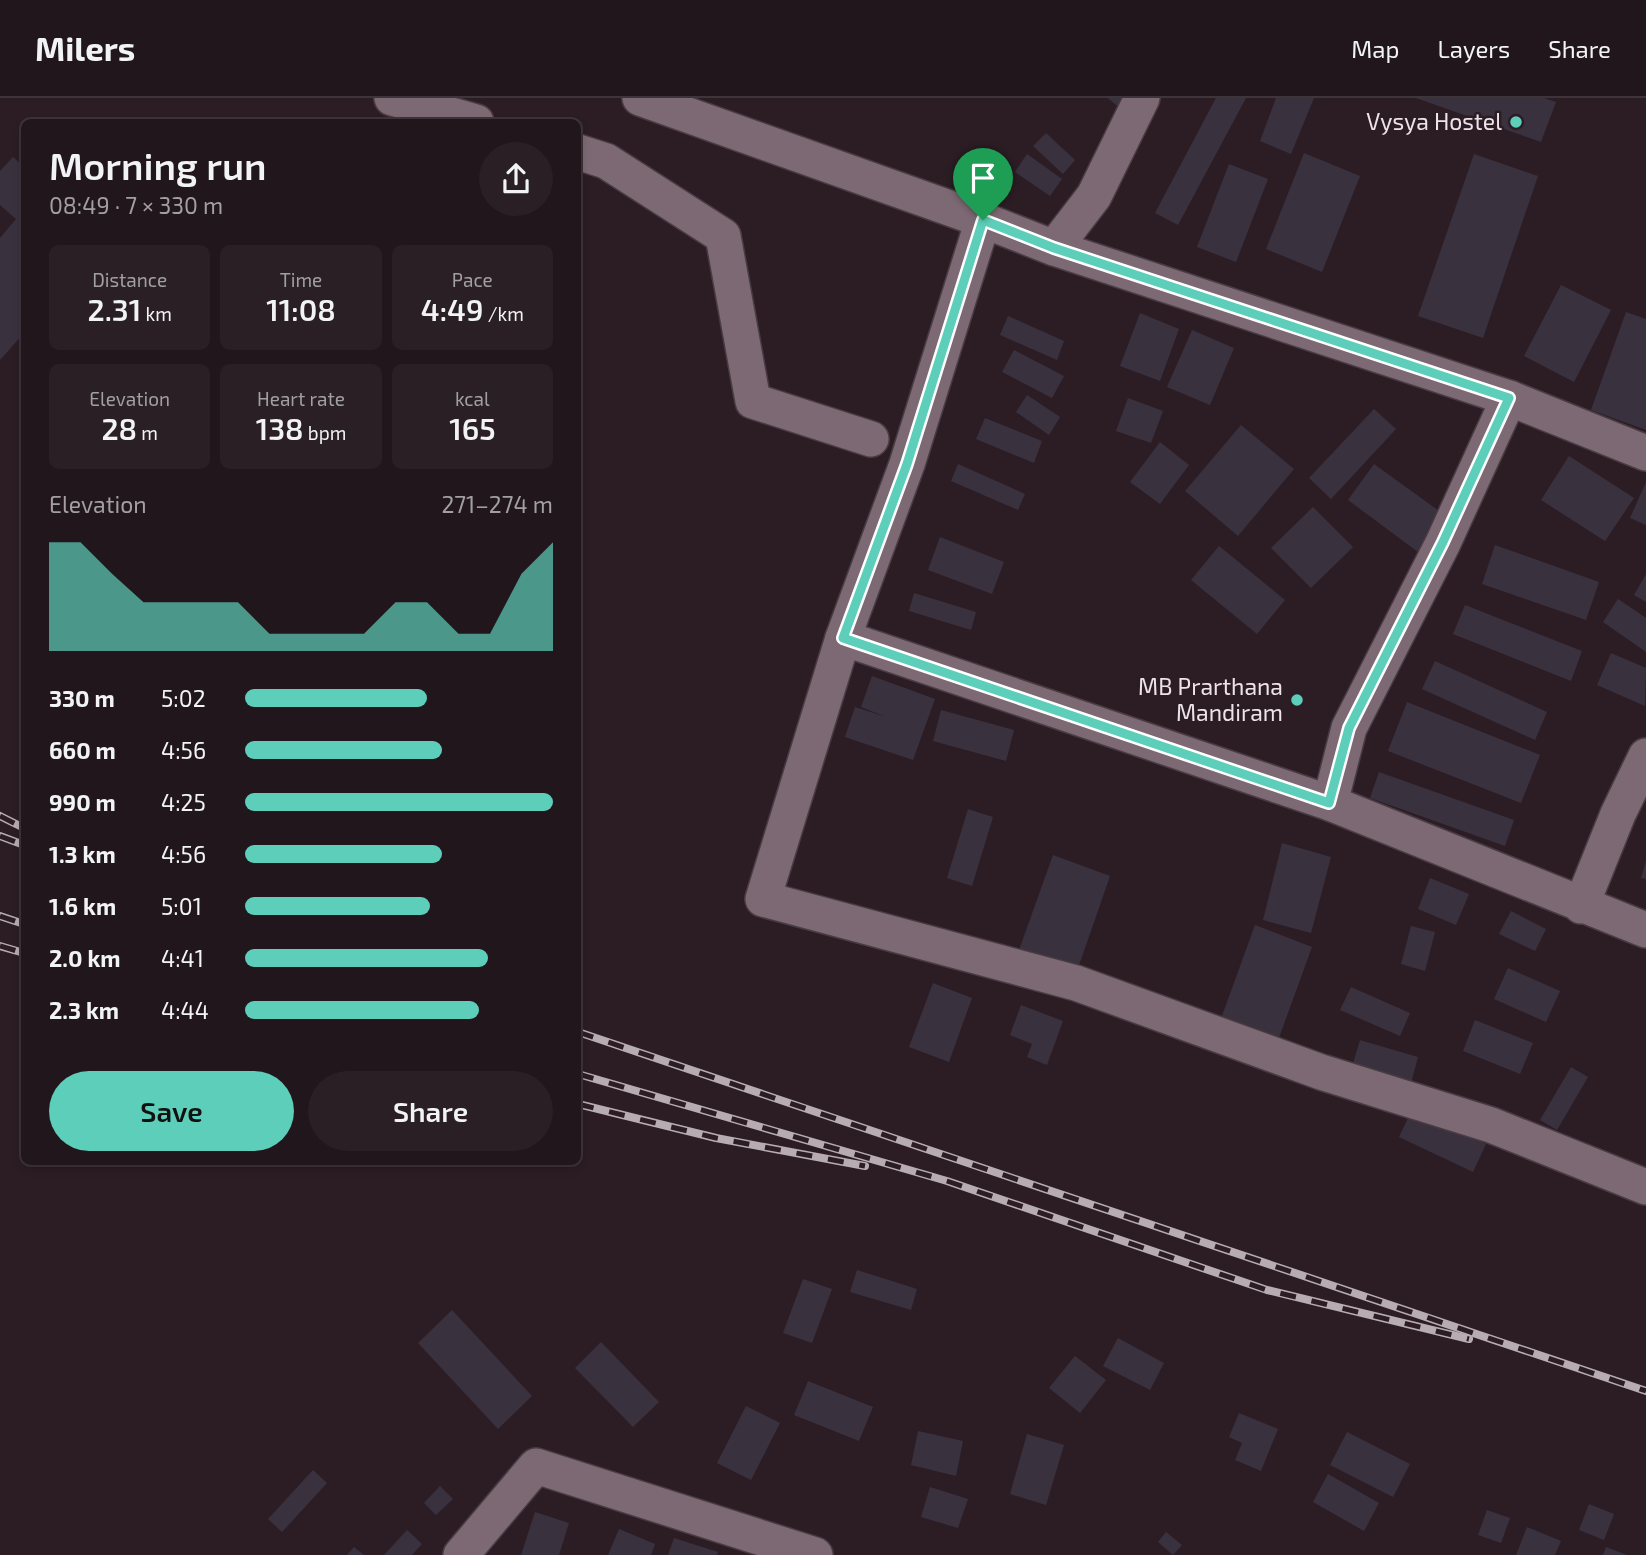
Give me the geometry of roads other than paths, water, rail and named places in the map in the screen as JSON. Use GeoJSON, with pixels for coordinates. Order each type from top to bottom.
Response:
{"type":"FeatureCollection","features":[{"type":"Feature","properties":{"kind":"street"},"geometry":{"type":"LineString","coordinates":[[392,98],[466,119]]}},
{"type":"Feature","properties":{"kind":"street"},"geometry":{"type":"LineString","coordinates":[[640,98],[983,220],[1054,248],[1509,398],[1646,453]]}},
{"type":"Feature","properties":{"kind":"street"},"geometry":{"type":"LineString","coordinates":[[1054,248],[1094,196],[1142,98]]}},
{"type":"Feature","properties":{"kind":"street"},"geometry":{"type":"LineString","coordinates":[[581,153],[606,161],[723,236],[753,401],[870,439]]}},
{"type":"Feature","properties":{"kind":"street"},"geometry":{"type":"LineString","coordinates":[[983,220],[907,464],[843,638],[763,899],[1076,982],[1321,1072],[1491,1125],[1646,1187]]}},
{"type":"Feature","properties":{"kind":"street"},"geometry":{"type":"LineString","coordinates":[[1329,803],[1349,728],[1443,542],[1509,398]]}},
{"type":"Feature","properties":{"kind":"street"},"geometry":{"type":"LineString","coordinates":[[843,638],[1329,803],[1646,930]]}},
{"type":"Feature","properties":{"kind":"street"},"geometry":{"type":"LineString","coordinates":[[1581,906],[1618,814],[1646,757]]}},
{"type":"Feature","properties":{"kind":"street"},"geometry":{"type":"LineString","coordinates":[[461,1555],[536,1466],[815,1555]]}},
{"type":"Feature","properties":{"kind":"railway"},"geometry":{"type":"LineString","coordinates":[[0,816],[21,826]]}},
{"type":"Feature","properties":{"kind":"railway"},"geometry":{"type":"LineString","coordinates":[[0,836],[21,844]]}},
{"type":"Feature","properties":{"kind":"railway"},"geometry":{"type":"LineString","coordinates":[[0,916],[21,923]]}},
{"type":"Feature","properties":{"kind":"railway"},"geometry":{"type":"LineString","coordinates":[[0,946],[21,952]]}},
{"type":"Feature","properties":{"kind":"railway"},"geometry":{"type":"LineString","coordinates":[[581,1033],[1646,1391]]}},
{"type":"Feature","properties":{"kind":"railway"},"geometry":{"type":"LineString","coordinates":[[581,1075],[947,1181],[1267,1290],[1469,1339]]}},
{"type":"Feature","properties":{"kind":"railway"},"geometry":{"type":"LineString","coordinates":[[581,1105],[716,1138],[865,1166]]}},
{"type":"Feature","properties":{"kind":"place","name":"Vysya Hostel"},"geometry":{"type":"Point","coordinates":[1516,122]}},
{"type":"Feature","properties":{"kind":"place","name":"MB Prarthana Mandiram"},"geometry":{"type":"Point","coordinates":[1297,700]}}]}
